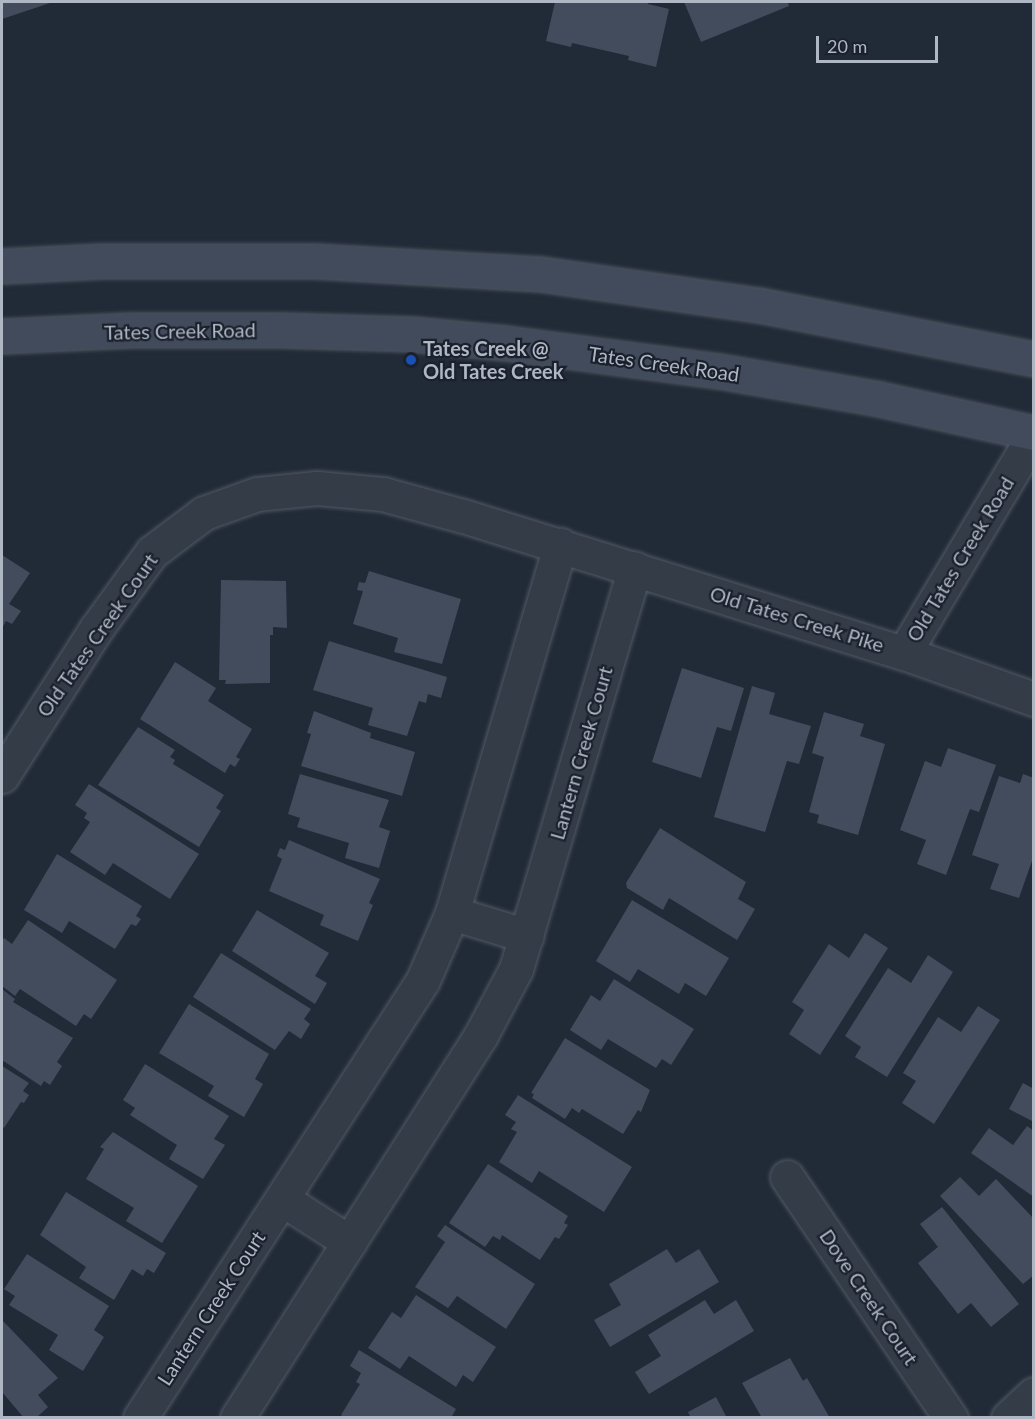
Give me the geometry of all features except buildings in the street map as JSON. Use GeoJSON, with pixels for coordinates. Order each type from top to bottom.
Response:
{"type":"FeatureCollection","features":[{"type":"Feature","properties":{"kind":"main road"},"geometry":{"type":"LineString","coordinates":[[2,266],[101,261],[315,261],[540,274],[759,304],[1034,360]]}},
{"type":"Feature","properties":{"kind":"main road","name":"Tates Creek Road"},"geometry":{"type":"LineString","coordinates":[[2,336],[131,330],[280,330],[412,334],[506,342],[731,373],[879,399],[1034,434]]}},
{"type":"Feature","properties":{"kind":"street","name":"Old Tates Creek Road"},"geometry":{"type":"LineString","coordinates":[[904,653],[1034,434]]}},
{"type":"Feature","properties":{"kind":"street","name":"Old Tates Creek Court"},"geometry":{"type":"LineString","coordinates":[[2,776],[96,629],[152,552],[204,513],[257,494],[317,488],[383,494],[560,544]]}},
{"type":"Feature","properties":{"kind":"street","name":"Old Tates Creek Pike"},"geometry":{"type":"LineString","coordinates":[[560,544],[904,653],[1034,699]]}},
{"type":"Feature","properties":{"kind":"street","name":"Lantern Creek Court"},"geometry":{"type":"LineString","coordinates":[[140,1418],[423,980],[453,913],[560,544]]}},
{"type":"Feature","properties":{"kind":"street","name":"Lantern Creek Court"},"geometry":{"type":"LineString","coordinates":[[237,1418],[481,1035],[516,969],[635,568]]}},
{"type":"Feature","properties":{"kind":"street"},"geometry":{"type":"LineString","coordinates":[[453,913],[527,936]]}},
{"type":"Feature","properties":{"kind":"street","name":"Dove Creek Court"},"geometry":{"type":"LineString","coordinates":[[787,1177],[951,1418]]}},
{"type":"Feature","properties":{"kind":"street"},"geometry":{"type":"LineString","coordinates":[[282,1199],[348,1242]]}},
{"type":"Feature","properties":{"kind":"street"},"geometry":{"type":"LineString","coordinates":[[1008,1418],[1034,1394]]}},
{"type":"Feature","properties":{"kind":"place","name":"Tates Creek @ Old Tates Creek"},"geometry":{"type":"Point","coordinates":[411,360]}}]}
